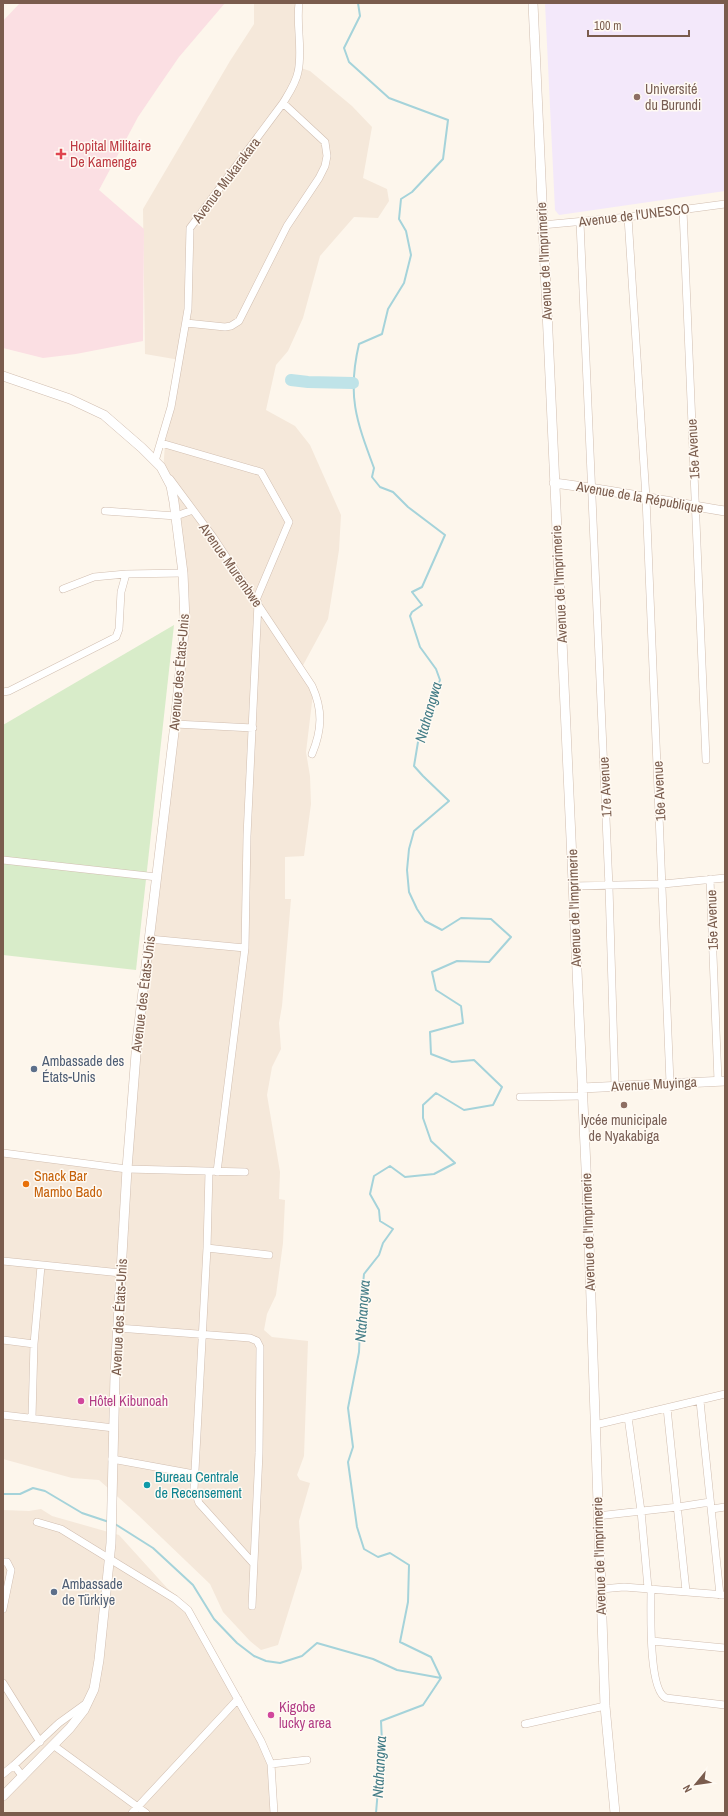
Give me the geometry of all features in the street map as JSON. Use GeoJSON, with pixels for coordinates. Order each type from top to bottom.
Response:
{"type":"FeatureCollection","features":[{"type":"Feature","properties":{"kind":"street","name":"Avenue Mukarakara"},"geometry":{"type":"LineString","coordinates":[[155,461],[171,407],[186,323],[189,301],[190,228],[283,103],[296,81],[298,72],[299,3]]}},
{"type":"Feature","properties":{"kind":"street","name":"Avenue de l'Imprimerie"},"geometry":{"type":"LineString","coordinates":[[533,3],[582,1092],[605,1706],[615,1813]]}},
{"type":"Feature","properties":{"kind":"street"},"geometry":{"type":"LineString","coordinates":[[186,323],[225,327],[231,326],[239,321],[287,226],[319,178],[325,166],[327,149],[325,142],[283,103]]}},
{"type":"Feature","properties":{"kind":"street","name":"Avenue de l'UNESCO"},"geometry":{"type":"LineString","coordinates":[[542,225],[628,217],[725,204]]}},
{"type":"Feature","properties":{"kind":"street","name":"15e Avenue"},"geometry":{"type":"LineString","coordinates":[[683,210],[706,760]]}},
{"type":"Feature","properties":{"kind":"street","name":"16e Avenue"},"geometry":{"type":"LineString","coordinates":[[628,217],[646,498],[670,1083]]}},
{"type":"Feature","properties":{"kind":"street","name":"17e Avenue"},"geometry":{"type":"LineString","coordinates":[[580,222],[593,488],[609,887],[615,1086]]}},
{"type":"Feature","properties":{"kind":"street","name":"Avenue des États-Unis"},"geometry":{"type":"LineString","coordinates":[[3,376],[70,399],[101,414],[155,461],[164,471],[171,486],[176,516],[183,573],[185,626],[175,724],[137,1041],[127,1169],[118,1328],[112,1460],[111,1543],[99,1660],[94,1689],[89,1701],[70,1728],[3,1796]]}},
{"type":"Feature","properties":{"kind":"street"},"geometry":{"type":"LineString","coordinates":[[161,443],[261,472],[289,522],[257,602],[245,948],[217,1172]]}},
{"type":"Feature","properties":{"kind":"street","name":"Avenue Murembwe"},"geometry":{"type":"LineString","coordinates":[[164,471],[194,510],[312,686],[319,700],[319,737],[312,754]]}},
{"type":"Feature","properties":{"kind":"street","name":"Avenue de la République"},"geometry":{"type":"LineString","coordinates":[[554,483],[593,488],[725,511]]}},
{"type":"Feature","properties":{"kind":"street"},"geometry":{"type":"LineString","coordinates":[[104,511],[176,516],[194,510]]}},
{"type":"Feature","properties":{"kind":"street"},"geometry":{"type":"LineString","coordinates":[[63,589],[94,577],[126,574],[183,573]]}},
{"type":"Feature","properties":{"kind":"street"},"geometry":{"type":"LineString","coordinates":[[3,692],[9,691],[116,637],[119,629],[121,592],[126,574]]}},
{"type":"Feature","properties":{"kind":"street"},"geometry":{"type":"LineString","coordinates":[[175,724],[252,728]]}},
{"type":"Feature","properties":{"kind":"street"},"geometry":{"type":"LineString","coordinates":[[3,860],[157,877]]}},
{"type":"Feature","properties":{"kind":"street"},"geometry":{"type":"LineString","coordinates":[[573,886],[609,887],[725,878]]}},
{"type":"Feature","properties":{"kind":"street","name":"15e Avenue"},"geometry":{"type":"LineString","coordinates":[[710,879],[721,1081]]}},
{"type":"Feature","properties":{"kind":"street"},"geometry":{"type":"LineString","coordinates":[[149,939],[245,948]]}},
{"type":"Feature","properties":{"kind":"street","name":"Avenue Muyinga"},"geometry":{"type":"LineString","coordinates":[[582,1092],[615,1086],[721,1081]]}},
{"type":"Feature","properties":{"kind":"street"},"geometry":{"type":"LineString","coordinates":[[520,1097],[582,1092]]}},
{"type":"Feature","properties":{"kind":"street"},"geometry":{"type":"LineString","coordinates":[[3,1153],[127,1169],[245,1172]]}},
{"type":"Feature","properties":{"kind":"street"},"geometry":{"type":"LineString","coordinates":[[209,1172],[207,1248],[194,1489],[199,1503],[253,1563]]}},
{"type":"Feature","properties":{"kind":"street"},"geometry":{"type":"LineString","coordinates":[[207,1248],[269,1255]]}},
{"type":"Feature","properties":{"kind":"street"},"geometry":{"type":"LineString","coordinates":[[3,1260],[41,1266],[121,1273]]}},
{"type":"Feature","properties":{"kind":"street"},"geometry":{"type":"LineString","coordinates":[[32,1417],[34,1344],[41,1266]]}},
{"type":"Feature","properties":{"kind":"street"},"geometry":{"type":"LineString","coordinates":[[118,1328],[250,1338],[257,1341],[260,1347],[259,1453],[252,1606]]}},
{"type":"Feature","properties":{"kind":"street"},"geometry":{"type":"LineString","coordinates":[[3,1340],[34,1344]]}},
{"type":"Feature","properties":{"kind":"street"},"geometry":{"type":"LineString","coordinates":[[595,1425],[725,1394]]}},
{"type":"Feature","properties":{"kind":"street"},"geometry":{"type":"LineString","coordinates":[[600,1589],[624,1587],[650,1588],[722,1595],[700,1401]]}},
{"type":"Feature","properties":{"kind":"street"},"geometry":{"type":"LineString","coordinates":[[667,1408],[686,1591]]}},
{"type":"Feature","properties":{"kind":"street"},"geometry":{"type":"LineString","coordinates":[[3,1415],[32,1417],[114,1428]]}},
{"type":"Feature","properties":{"kind":"street"},"geometry":{"type":"LineString","coordinates":[[628,1417],[650,1588],[652,1641],[657,1688],[661,1696],[666,1698],[725,1705]]}},
{"type":"Feature","properties":{"kind":"street"},"geometry":{"type":"LineString","coordinates":[[112,1460],[194,1474]]}},
{"type":"Feature","properties":{"kind":"street"},"geometry":{"type":"LineString","coordinates":[[597,1516],[678,1507],[711,1505],[725,1507]]}},
{"type":"Feature","properties":{"kind":"street"},"geometry":{"type":"LineString","coordinates":[[37,1522],[61,1529],[182,1604],[188,1610],[238,1698],[261,1741],[271,1764],[274,1813]]}},
{"type":"Feature","properties":{"kind":"street"},"geometry":{"type":"LineString","coordinates":[[3,1562],[7,1562],[11,1570],[3,1609]]}},
{"type":"Feature","properties":{"kind":"street"},"geometry":{"type":"LineString","coordinates":[[652,1641],[725,1648]]}},
{"type":"Feature","properties":{"kind":"street"},"geometry":{"type":"LineString","coordinates":[[3,1683],[40,1742]]}},
{"type":"Feature","properties":{"kind":"street"},"geometry":{"type":"LineString","coordinates":[[132,1813],[238,1698]]}},
{"type":"Feature","properties":{"kind":"street"},"geometry":{"type":"LineString","coordinates":[[3,1774],[74,1711],[89,1701]]}},
{"type":"Feature","properties":{"kind":"street"},"geometry":{"type":"LineString","coordinates":[[525,1724],[605,1706]]}},
{"type":"Feature","properties":{"kind":"street"},"geometry":{"type":"LineString","coordinates":[[54,1745],[146,1813]]}},
{"type":"Feature","properties":{"kind":"street"},"geometry":{"type":"LineString","coordinates":[[271,1764],[307,1760]]}},
{"type":"Feature","properties":{"kind":"street"},"geometry":{"type":"LineString","coordinates":[[14,1765],[23,1776]]}},
{"type":"Feature","properties":{"kind":"shaded area","name":"Hopital Militaire De Kamenge"},"geometry":{"type":"Polygon","coordinates":[[[20,3],[225,3],[179,57],[138,117],[99,190],[144,229],[143,341],[76,354],[43,358],[3,348],[3,21],[20,3]]]}},
{"type":"Feature","properties":{"kind":"shaded area"},"geometry":{"type":"Polygon","coordinates":[[[254,3],[300,3],[298,67],[310,71],[352,106],[372,127],[363,178],[387,189],[389,201],[378,218],[354,217],[320,256],[303,318],[288,351],[276,365],[266,410],[295,426],[310,445],[341,515],[339,550],[328,619],[301,669],[313,694],[306,752],[310,776],[311,804],[304,856],[285,857],[285,899],[291,899],[282,1006],[279,1023],[281,1049],[272,1067],[267,1095],[280,1172],[279,1199],[285,1200],[283,1243],[276,1295],[267,1314],[264,1330],[272,1337],[308,1341],[304,1456],[297,1475],[300,1480],[310,1483],[299,1521],[302,1568],[278,1645],[261,1650],[250,1641],[223,1612],[210,1584],[99,1480],[72,1478],[3,1459],[3,1153],[126,1169],[183,613],[174,515],[163,472],[165,444],[180,360],[145,354],[143,209],[230,61],[254,24],[254,3]]]}},
{"type":"Feature","properties":{"kind":"shaded area","name":"Université du Burundi"},"geometry":{"type":"Polygon","coordinates":[[[545,3],[725,3],[725,191],[559,215],[555,210],[545,3]]]}},
{"type":"Feature","properties":{"kind":"shaded area"},"geometry":{"type":"Polygon","coordinates":[[[41,1509],[52,1516],[119,1535],[167,1588],[185,1603],[268,1761],[276,1813],[3,1813],[3,1510],[29,1511],[41,1509]]]}},
{"type":"Feature","properties":{"kind":"green space"},"geometry":{"type":"Polygon","coordinates":[[[174,625],[136,970],[3,955],[3,725],[174,625]]]}},
{"type":"Feature","properties":{"kind":"waterway","name":"Ntahangwa"},"geometry":{"type":"LineString","coordinates":[[358,3],[360,16],[344,48],[349,62],[389,98],[448,120],[443,159],[412,192],[401,199],[399,219],[406,231],[411,255],[404,283],[388,309],[382,334],[359,344],[355,362],[354,378],[355,407],[362,436],[374,468],[372,477],[380,487],[393,492],[408,507],[445,535],[422,587],[412,592],[422,605],[412,612],[410,616],[420,647],[436,669],[440,680],[419,736],[414,766],[449,801],[414,831],[409,849],[407,870],[409,892],[417,909],[425,921],[442,930],[461,918],[491,919],[511,937],[489,962],[457,961],[432,972],[436,990],[461,1006],[463,1023],[430,1032],[431,1054],[452,1062],[474,1060],[502,1087],[493,1105],[464,1110],[436,1093],[423,1105],[423,1118],[431,1141],[455,1163],[434,1174],[405,1177],[390,1166],[374,1176],[370,1194],[379,1210],[380,1221],[393,1229],[383,1243],[379,1255],[364,1274],[359,1352],[348,1408],[353,1447],[348,1462],[357,1527],[364,1549],[378,1557],[390,1553],[409,1565],[408,1602],[400,1642],[431,1657],[441,1678],[423,1705],[381,1721],[382,1742],[376,1813]]}},
{"type":"Feature","properties":{"kind":"waterway"},"geometry":{"type":"LineString","coordinates":[[291,380],[353,383]]}},
{"type":"Feature","properties":{"kind":"waterway"},"geometry":{"type":"LineString","coordinates":[[3,1494],[20,1494],[33,1488],[45,1491],[82,1513],[109,1522]]}},
{"type":"Feature","properties":{"kind":"waterway"},"geometry":{"type":"LineString","coordinates":[[115,1524],[153,1548],[193,1585],[214,1619],[237,1643],[254,1656],[266,1661],[280,1663],[302,1656],[317,1643],[373,1659],[397,1670],[441,1678]]}},
{"type":"Feature","properties":{"kind":"place","name":"Université du Burundi"},"geometry":{"type":"Point","coordinates":[637,97]}},
{"type":"Feature","properties":{"kind":"place","name":"Hopital Militaire De Kamenge"},"geometry":{"type":"Point","coordinates":[61,154]}},
{"type":"Feature","properties":{"kind":"place","name":"Ambassade des États-Unis"},"geometry":{"type":"Point","coordinates":[34,1069]}},
{"type":"Feature","properties":{"kind":"place","name":"lycée municipale de Nyakabiga"},"geometry":{"type":"Point","coordinates":[624,1105]}},
{"type":"Feature","properties":{"kind":"place","name":"Snack Bar Mambo Bado"},"geometry":{"type":"Point","coordinates":[26,1184]}},
{"type":"Feature","properties":{"kind":"place","name":"Hôtel Kibunoah"},"geometry":{"type":"Point","coordinates":[81,1401]}},
{"type":"Feature","properties":{"kind":"place","name":"Bureau Centrale de Recensement"},"geometry":{"type":"Point","coordinates":[147,1485]}},
{"type":"Feature","properties":{"kind":"place","name":"Ambassade de Türkiye"},"geometry":{"type":"Point","coordinates":[54,1592]}},
{"type":"Feature","properties":{"kind":"place","name":"Kigobe lucky area"},"geometry":{"type":"Point","coordinates":[271,1715]}}]}
